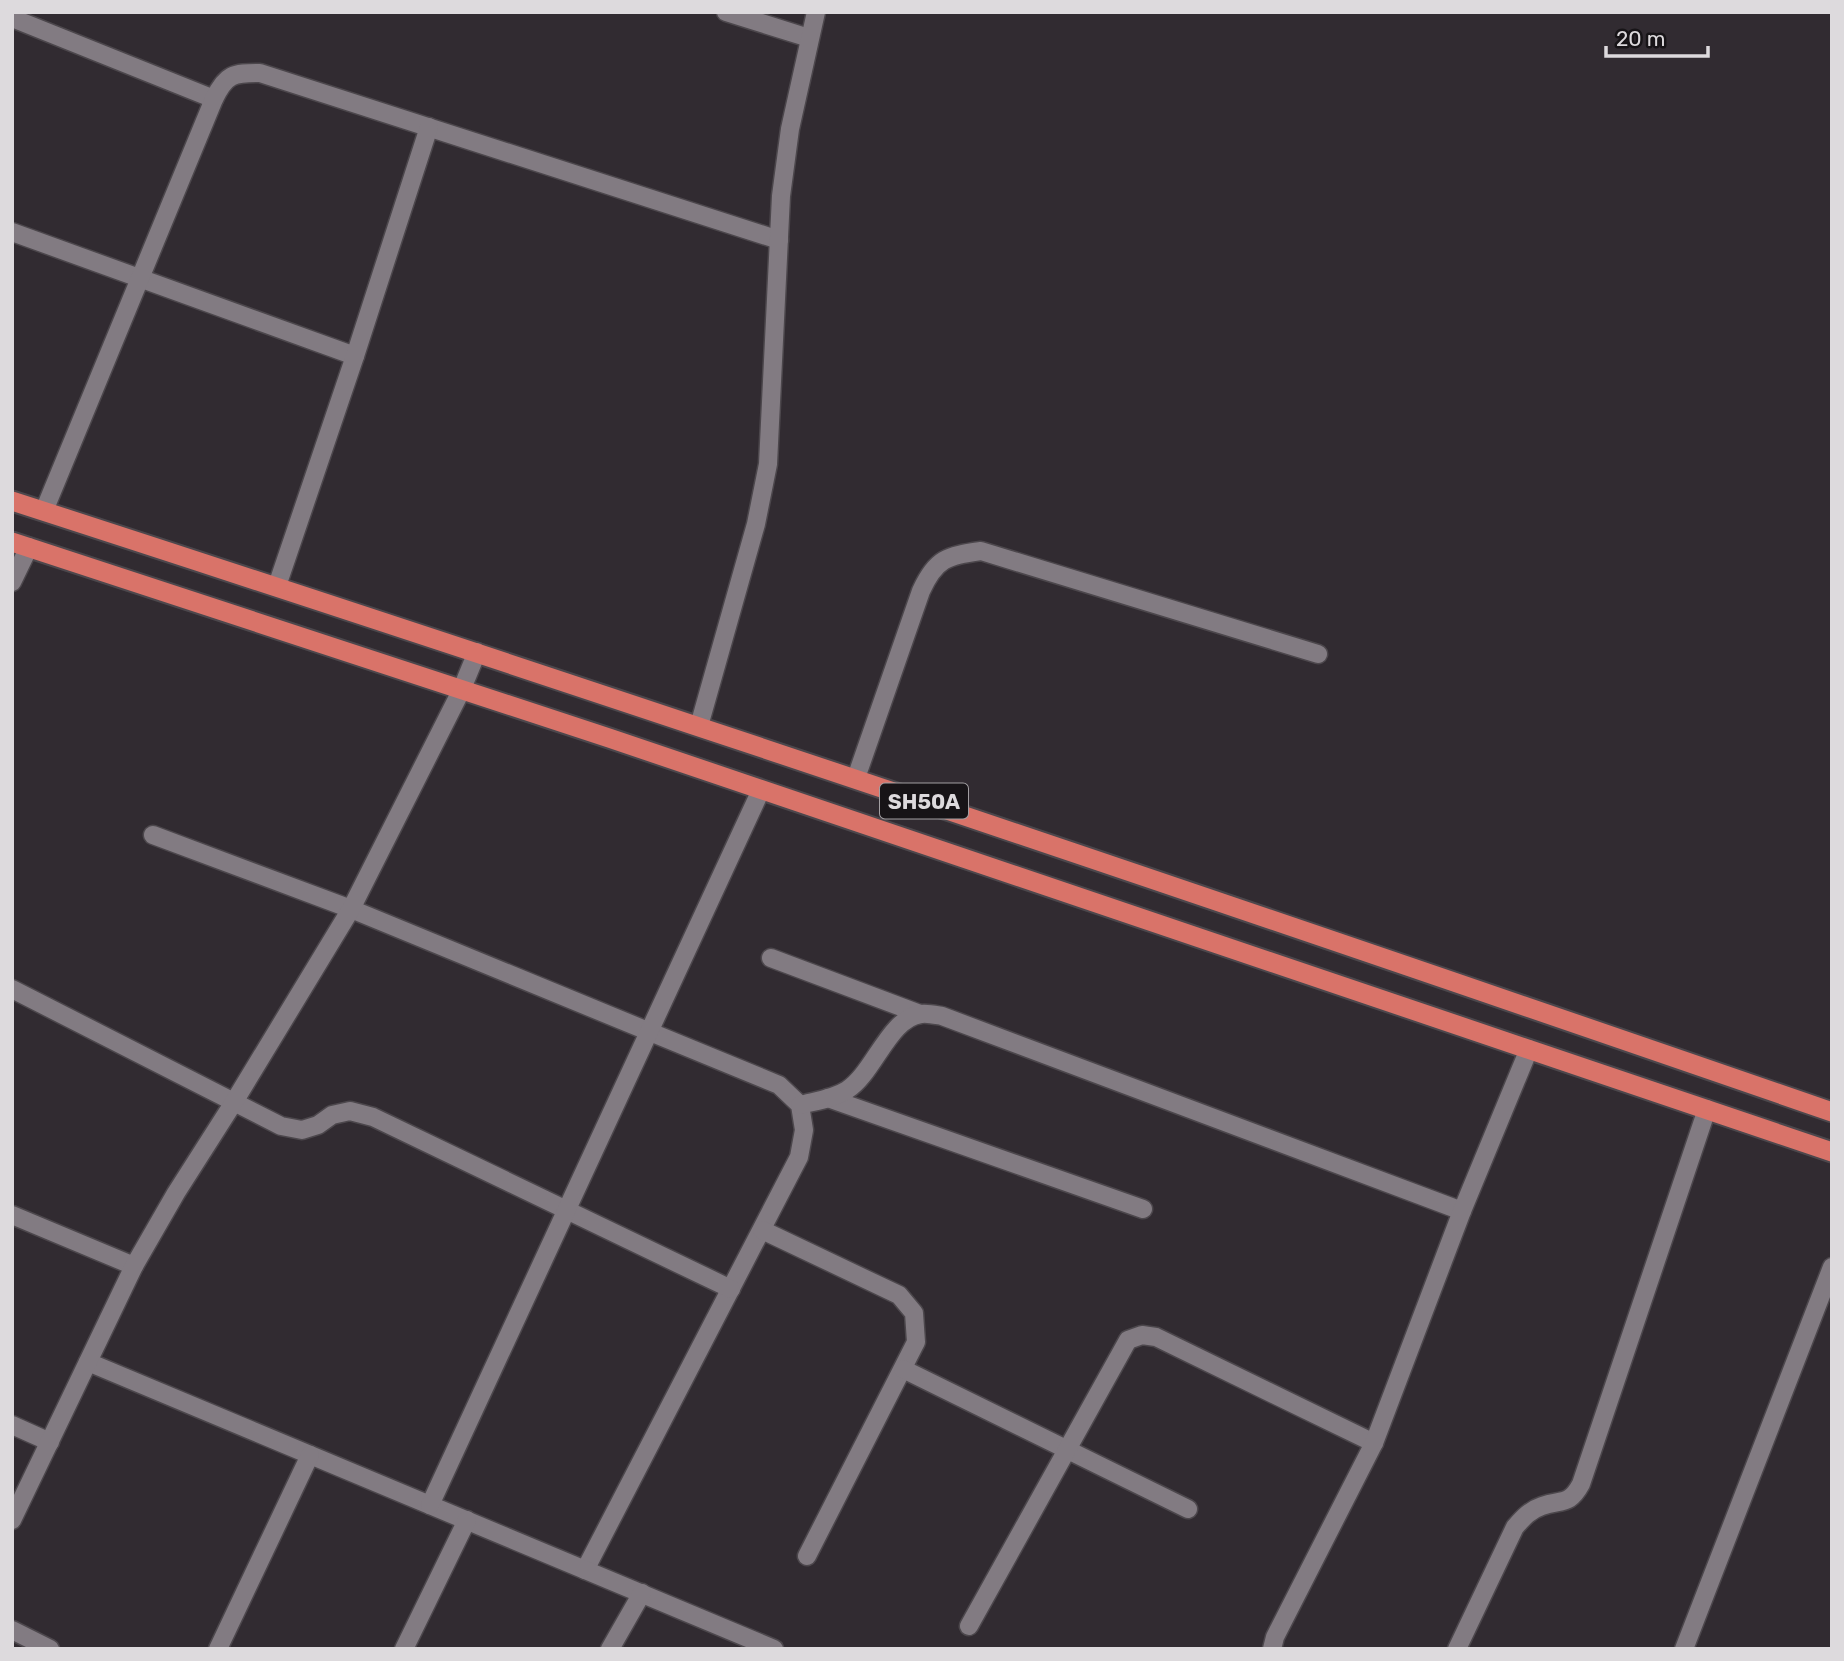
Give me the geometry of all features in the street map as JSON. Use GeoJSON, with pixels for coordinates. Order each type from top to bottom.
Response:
{"type":"FeatureCollection","features":[{"type":"Feature","properties":{"kind":"highway","name":"SH50A"},"geometry":{"type":"LineString","coordinates":[[12,501],[856,778],[1832,1112]]}},
{"type":"Feature","properties":{"kind":"highway","name":"SH50A"},"geometry":{"type":"LineString","coordinates":[[20,545],[761,790],[1832,1152]]}},
{"type":"Feature","properties":{"kind":"street"},"geometry":{"type":"LineString","coordinates":[[726,12],[809,38]]}},
{"type":"Feature","properties":{"kind":"street"},"geometry":{"type":"LineString","coordinates":[[699,726],[756,524],[768,464],[781,196],[790,129],[816,12]]}},
{"type":"Feature","properties":{"kind":"street"},"geometry":{"type":"LineString","coordinates":[[12,18],[214,99]]}},
{"type":"Feature","properties":{"kind":"street"},"geometry":{"type":"LineString","coordinates":[[44,511],[214,99],[222,82],[237,73],[260,73],[779,240]]}},
{"type":"Feature","properties":{"kind":"street"},"geometry":{"type":"LineString","coordinates":[[276,586],[355,356],[429,127]]}},
{"type":"Feature","properties":{"kind":"street"},"geometry":{"type":"LineString","coordinates":[[12,232],[355,356]]}},
{"type":"Feature","properties":{"kind":"street"},"geometry":{"type":"LineString","coordinates":[[12,582],[20,545]]}},
{"type":"Feature","properties":{"kind":"street"},"geometry":{"type":"LineString","coordinates":[[856,778],[921,591],[931,570],[949,556],[981,551],[1318,654]]}},
{"type":"Feature","properties":{"kind":"street"},"geometry":{"type":"LineString","coordinates":[[12,1520],[134,1266],[351,909],[461,691],[477,652]]}},
{"type":"Feature","properties":{"kind":"street"},"geometry":{"type":"LineString","coordinates":[[430,1505],[761,790]]}},
{"type":"Feature","properties":{"kind":"street"},"geometry":{"type":"LineString","coordinates":[[153,835],[351,909],[779,1085],[800,1105],[804,1130],[799,1157],[585,1570]]}},
{"type":"Feature","properties":{"kind":"street"},"geometry":{"type":"LineString","coordinates":[[771,958],[920,1014],[942,1016],[1462,1211]]}},
{"type":"Feature","properties":{"kind":"street"},"geometry":{"type":"LineString","coordinates":[[12,989],[281,1126],[302,1130],[318,1125],[332,1115],[350,1111],[373,1117],[731,1289]]}},
{"type":"Feature","properties":{"kind":"street"},"geometry":{"type":"LineString","coordinates":[[800,1105],[847,1090],[864,1073],[902,1021],[920,1014]]}},
{"type":"Feature","properties":{"kind":"street"},"geometry":{"type":"LineString","coordinates":[[1272,1649],[1275,1637],[1374,1443],[1462,1211],[1529,1049]]}},
{"type":"Feature","properties":{"kind":"street"},"geometry":{"type":"LineString","coordinates":[[828,1098],[1143,1209]]}},
{"type":"Feature","properties":{"kind":"street"},"geometry":{"type":"LineString","coordinates":[[1457,1649],[1515,1527],[1527,1513],[1544,1505],[1567,1502],[1576,1494],[1581,1484],[1707,1109]]}},
{"type":"Feature","properties":{"kind":"street"},"geometry":{"type":"LineString","coordinates":[[12,1214],[134,1266]]}},
{"type":"Feature","properties":{"kind":"street"},"geometry":{"type":"LineString","coordinates":[[762,1230],[899,1295],[914,1313],[916,1342],[807,1556]]}},
{"type":"Feature","properties":{"kind":"street"},"geometry":{"type":"LineString","coordinates":[[1684,1649],[1832,1267]]}},
{"type":"Feature","properties":{"kind":"street"},"geometry":{"type":"LineString","coordinates":[[969,1626],[1128,1340],[1142,1335],[1156,1337],[1374,1443]]}},
{"type":"Feature","properties":{"kind":"street"},"geometry":{"type":"LineString","coordinates":[[88,1362],[774,1649]]}},
{"type":"Feature","properties":{"kind":"street"},"geometry":{"type":"LineString","coordinates":[[903,1369],[1188,1509]]}},
{"type":"Feature","properties":{"kind":"street"},"geometry":{"type":"LineString","coordinates":[[12,1425],[50,1442]]}},
{"type":"Feature","properties":{"kind":"street"},"geometry":{"type":"LineString","coordinates":[[218,1649],[310,1455]]}},
{"type":"Feature","properties":{"kind":"street"},"geometry":{"type":"LineString","coordinates":[[404,1649],[467,1520]]}},
{"type":"Feature","properties":{"kind":"street"},"geometry":{"type":"LineString","coordinates":[[610,1649],[642,1593]]}},
{"type":"Feature","properties":{"kind":"street"},"geometry":{"type":"LineString","coordinates":[[12,1630],[50,1649]]}}]}
